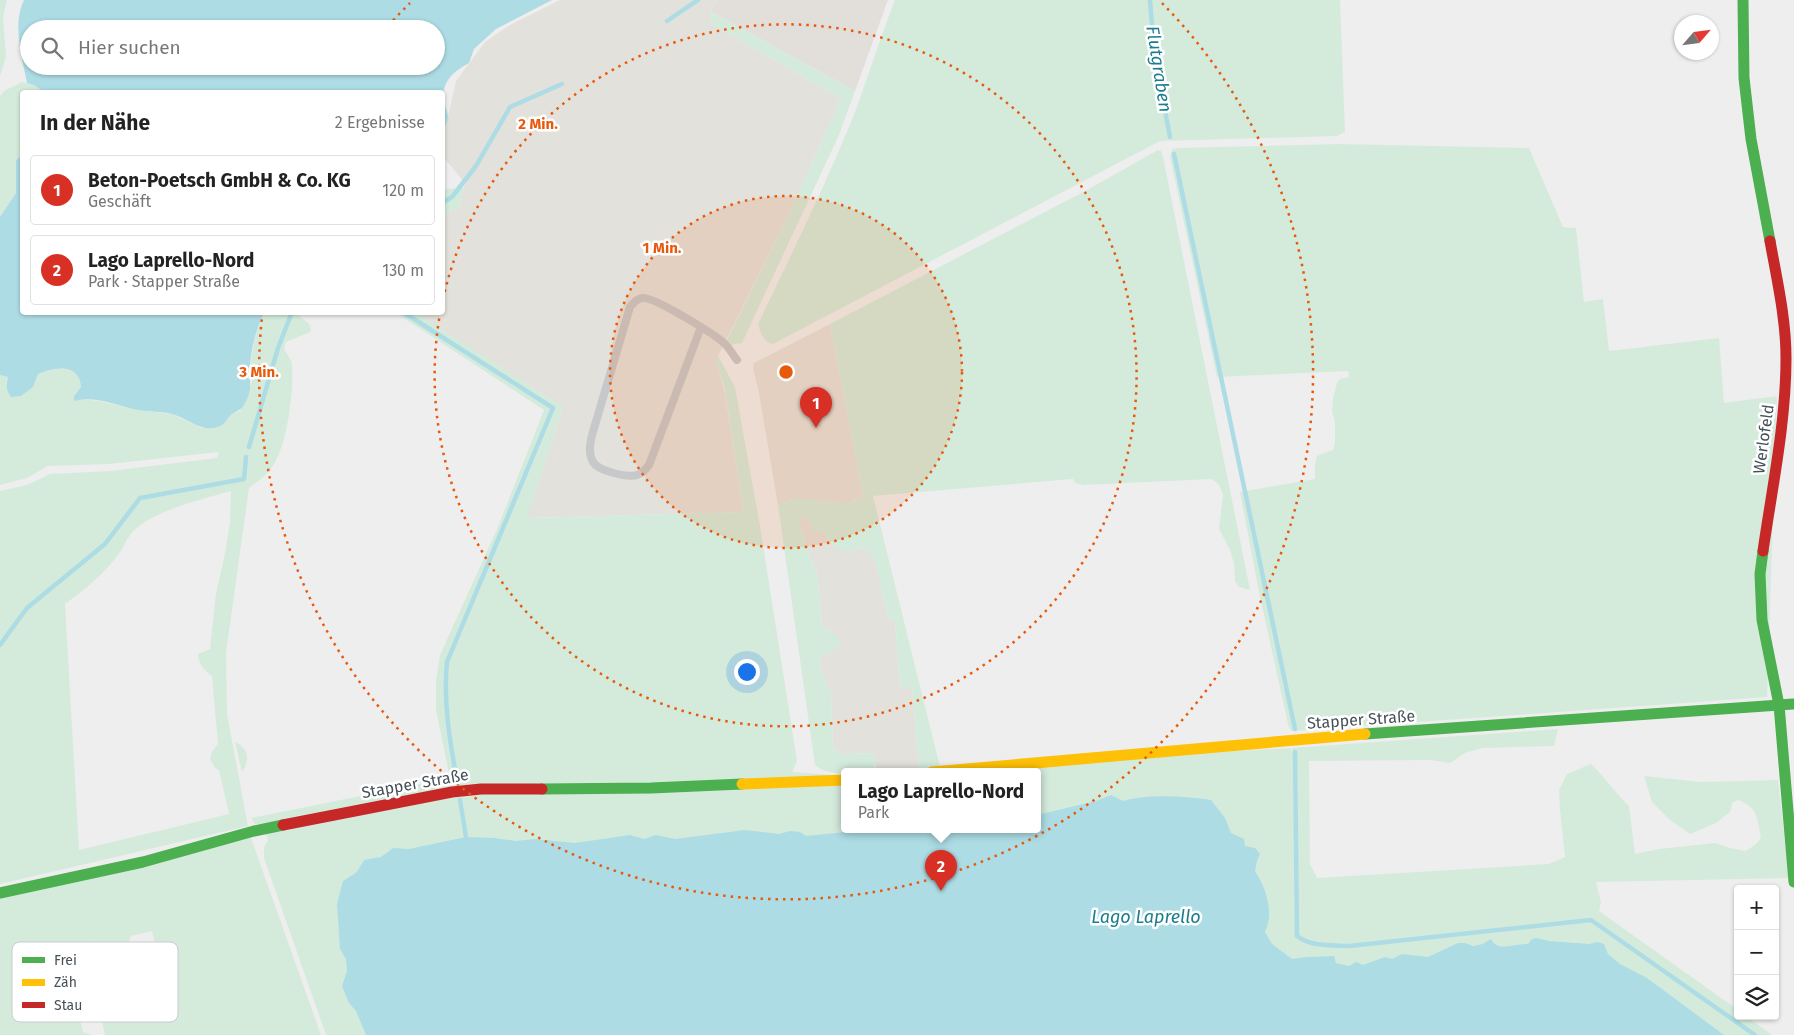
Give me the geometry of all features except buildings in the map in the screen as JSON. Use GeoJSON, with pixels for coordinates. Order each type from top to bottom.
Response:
{"type":"FeatureCollection","features":[{"type":"Feature","properties":{"kind":"street","name":"Werlofeld"},"geometry":{"type":"LineString","coordinates":[[1743,0],[1742,42],[1744,78],[1751,139],[1783,310],[1786,358],[1784,406],[1760,574],[1762,620],[1779,705],[1794,882]]}},
{"type":"Feature","properties":{"kind":"street","name":"Stapper Straße"},"geometry":{"type":"LineString","coordinates":[[976,768],[1286,740],[1794,703]]}},
{"type":"Feature","properties":{"kind":"street","name":"Stapper Straße"},"geometry":{"type":"LineString","coordinates":[[0,893],[143,862],[254,831],[452,792],[482,788],[651,788],[841,780]]}},
{"type":"Feature","properties":{"kind":"lane"},"geometry":{"type":"LineString","coordinates":[[700,327],[649,464],[642,472],[628,476],[601,469],[594,464],[589,450],[592,435],[630,307],[641,298],[651,299],[700,327],[725,344],[737,360]]}},
{"type":"Feature","properties":{"kind":"shaded area"},"geometry":{"type":"Polygon","coordinates":[[[560,0],[718,0],[710,11],[712,24],[841,99],[786,220],[716,360],[725,393],[743,512],[526,518],[563,407],[418,315],[445,315],[445,215],[460,207],[465,183],[445,159],[445,129],[456,81],[485,42],[510,25],[560,0]]]}},
{"type":"Feature","properties":{"kind":"shaded area"},"geometry":{"type":"Polygon","coordinates":[[[830,324],[863,497],[844,504],[807,499],[791,499],[778,505],[753,368],[754,363],[830,324]]]}},
{"type":"Feature","properties":{"kind":"shaded area"},"geometry":{"type":"Polygon","coordinates":[[[804,517],[809,520],[813,530],[825,532],[829,541],[852,551],[865,547],[875,558],[888,619],[895,620],[900,687],[912,687],[919,768],[875,768],[876,766],[873,753],[844,754],[833,749],[831,693],[825,681],[819,660],[822,655],[831,653],[830,630],[822,626],[817,571],[810,557],[800,520],[804,517]]]}},
{"type":"Feature","properties":{"kind":"green space"},"geometry":{"type":"Polygon","coordinates":[[[0,0],[7,0],[3,17],[6,57],[0,76],[0,0]]]}},
{"type":"Feature","properties":{"kind":"green space"},"geometry":{"type":"Polygon","coordinates":[[[895,0],[1340,0],[1345,132],[1337,136],[1160,141],[773,344],[770,343],[763,337],[758,324],[843,142],[895,0]]]}},
{"type":"Feature","properties":{"kind":"green space"},"geometry":{"type":"Polygon","coordinates":[[[710,11],[855,91],[839,135],[742,343],[724,346],[786,220],[841,99],[712,24],[710,11]]]}},
{"type":"Feature","properties":{"kind":"green space"},"geometry":{"type":"Polygon","coordinates":[[[22,82],[34,85],[41,90],[20,90],[20,157],[16,160],[16,193],[0,217],[0,96],[4,91],[22,82]]]}},
{"type":"Feature","properties":{"kind":"green space"},"geometry":{"type":"Polygon","coordinates":[[[1339,144],[1529,148],[1563,227],[1576,228],[1584,302],[1603,299],[1609,351],[1719,338],[1724,403],[1777,396],[1767,697],[1292,731],[1289,728],[1260,597],[1240,492],[1315,479],[1317,456],[1333,450],[1335,422],[1332,411],[1333,398],[1340,379],[1349,377],[1348,371],[1217,377],[1170,157],[1172,149],[1179,148],[1339,144]]]}},
{"type":"Feature","properties":{"kind":"green space"},"geometry":{"type":"Polygon","coordinates":[[[1158,150],[1161,151],[1250,590],[1239,587],[1235,581],[1234,564],[1230,550],[1219,529],[1223,495],[1219,485],[1212,479],[1083,485],[1075,483],[1073,479],[873,496],[940,767],[1291,748],[1291,754],[1292,748],[1558,729],[1554,746],[1482,748],[1465,753],[1450,763],[1431,760],[1309,761],[1310,864],[1317,878],[1549,864],[1565,857],[1559,790],[1567,774],[1591,764],[1629,806],[1635,854],[1659,849],[1715,843],[1746,851],[1761,838],[1756,815],[1745,803],[1738,800],[1732,803],[1730,812],[1716,823],[1690,834],[1670,820],[1652,802],[1644,776],[1701,782],[1778,780],[1789,878],[1596,882],[1601,902],[1599,911],[1734,1007],[1734,1020],[1751,1020],[1772,1035],[326,1035],[264,858],[264,847],[268,840],[263,826],[255,824],[251,818],[450,778],[436,710],[436,682],[440,655],[498,527],[544,410],[399,315],[420,315],[563,407],[527,518],[743,512],[725,390],[716,360],[718,356],[735,387],[760,526],[797,761],[792,772],[841,776],[841,833],[1041,833],[1041,768],[919,768],[912,688],[900,687],[895,620],[888,619],[875,559],[865,547],[852,551],[836,549],[829,541],[825,532],[813,531],[809,520],[804,517],[800,520],[800,525],[810,557],[817,571],[822,626],[830,630],[840,640],[840,646],[831,653],[822,655],[819,660],[825,681],[831,693],[833,749],[844,754],[873,753],[877,760],[874,768],[841,768],[841,773],[828,772],[815,765],[778,505],[793,499],[844,503],[863,497],[830,324],[1087,190],[1158,150]]]}},
{"type":"Feature","properties":{"kind":"green space"},"geometry":{"type":"Polygon","coordinates":[[[464,188],[460,207],[445,215],[445,189],[464,188]]]}},
{"type":"Feature","properties":{"kind":"green space"},"geometry":{"type":"Polygon","coordinates":[[[263,315],[299,315],[309,323],[311,331],[286,342],[284,349],[292,366],[292,390],[282,446],[272,467],[249,488],[226,653],[227,714],[248,826],[0,884],[0,491],[27,485],[50,474],[110,471],[217,458],[219,452],[109,464],[48,466],[27,478],[0,485],[0,375],[8,377],[6,384],[33,387],[38,374],[59,369],[71,370],[79,379],[81,387],[74,395],[81,399],[99,401],[137,410],[172,414],[202,428],[224,424],[231,414],[240,411],[252,382],[250,366],[257,327],[263,315]],[[231,491],[177,507],[150,519],[130,535],[121,551],[102,573],[65,604],[79,850],[229,814],[219,770],[215,768],[210,759],[212,752],[218,744],[212,676],[202,667],[198,654],[210,649],[216,594],[230,522],[231,491]]]}},
{"type":"Feature","properties":{"kind":"green space"},"geometry":{"type":"Polygon","coordinates":[[[235,742],[243,748],[247,755],[245,768],[242,772],[235,742]]]}},
{"type":"Feature","properties":{"kind":"green space"},"geometry":{"type":"Polygon","coordinates":[[[251,838],[321,1035],[105,1035],[102,1022],[178,1022],[178,942],[155,942],[152,931],[131,936],[128,942],[12,942],[12,1022],[81,1022],[83,1032],[92,1035],[0,1035],[0,897],[251,838]]]}},
{"type":"Feature","properties":{"kind":"sand"},"geometry":{"type":"Polygon","coordinates":[[[718,0],[888,0],[855,91],[710,11],[718,0]]]}},
{"type":"Feature","properties":{"kind":"water"},"geometry":{"type":"Polygon","coordinates":[[[24,0],[552,0],[496,29],[474,49],[469,63],[459,69],[448,80],[444,90],[41,90],[27,83],[25,75],[445,75],[445,20],[20,20],[20,46],[19,19],[20,9],[24,0]]]}},
{"type":"Feature","properties":{"kind":"water"},"geometry":{"type":"Polygon","coordinates":[[[445,106],[448,115],[445,126],[445,106]]]}},
{"type":"Feature","properties":{"kind":"water"},"geometry":{"type":"Polygon","coordinates":[[[20,157],[20,315],[263,315],[252,351],[248,396],[241,408],[231,415],[224,424],[215,428],[209,428],[168,413],[138,410],[98,400],[74,401],[74,396],[81,387],[79,379],[71,370],[65,369],[38,374],[33,387],[21,396],[11,397],[7,388],[8,377],[0,375],[0,217],[16,193],[16,160],[20,157]]]}},
{"type":"Feature","properties":{"kind":"water","name":"Lago Laprello"},"geometry":{"type":"Polygon","coordinates":[[[1111,795],[1123,801],[1144,797],[1167,796],[1211,800],[1225,818],[1231,833],[1244,839],[1245,846],[1255,848],[1260,854],[1255,871],[1261,881],[1269,910],[1268,924],[1265,932],[1272,944],[1292,959],[1334,956],[1336,963],[1349,966],[1356,962],[1363,965],[1385,957],[1392,959],[1402,954],[1428,957],[1458,943],[1473,946],[1483,944],[1491,939],[1498,946],[1528,944],[1532,939],[1536,938],[1549,941],[1589,944],[1598,942],[1604,944],[1608,954],[1620,964],[1647,978],[1724,1035],[366,1035],[356,1011],[349,1003],[342,986],[347,971],[346,959],[340,949],[337,904],[343,881],[357,872],[364,860],[381,857],[393,848],[409,849],[466,837],[516,841],[535,839],[575,843],[630,835],[644,839],[656,835],[675,839],[745,830],[779,834],[790,831],[800,832],[806,836],[841,832],[1041,833],[1041,814],[1096,801],[1111,795]]]}},
{"type":"Feature","properties":{"kind":"waterway"},"geometry":{"type":"LineString","coordinates":[[667,21],[698,0]]}},
{"type":"Feature","properties":{"kind":"waterway","name":"Flutgraben"},"geometry":{"type":"LineString","coordinates":[[1150,0],[1153,35],[1170,137]]}},
{"type":"Feature","properties":{"kind":"waterway"},"geometry":{"type":"LineString","coordinates":[[445,201],[452,197],[476,166],[510,107],[562,84]]}},
{"type":"Feature","properties":{"kind":"waterway"},"geometry":{"type":"LineString","coordinates":[[1174,154],[1295,729]]}},
{"type":"Feature","properties":{"kind":"waterway"},"geometry":{"type":"LineString","coordinates":[[249,447],[278,348],[291,315]]}},
{"type":"Feature","properties":{"kind":"waterway"},"geometry":{"type":"LineString","coordinates":[[408,315],[553,408],[447,662],[447,707],[457,781]]}},
{"type":"Feature","properties":{"kind":"waterway"},"geometry":{"type":"LineString","coordinates":[[0,645],[27,608],[105,544],[140,498],[244,479],[246,457]]}},
{"type":"Feature","properties":{"kind":"waterway"},"geometry":{"type":"LineString","coordinates":[[1295,752],[1297,936],[1303,940],[1322,945],[1349,946],[1591,920],[1755,1035]]}},
{"type":"Feature","properties":{"kind":"waterway"},"geometry":{"type":"LineString","coordinates":[[460,800],[466,837]]}},
{"type":"Feature","properties":{"kind":"traffic: fast"},"geometry":{"type":"LineString","coordinates":[[1743,0],[1744,78],[1751,139],[1770,241]]}},
{"type":"Feature","properties":{"kind":"traffic: fast"},"geometry":{"type":"LineString","coordinates":[[1763,551],[1760,574],[1762,620],[1779,705],[1794,882]]}},
{"type":"Feature","properties":{"kind":"traffic: fast"},"geometry":{"type":"LineString","coordinates":[[1365,734],[1793,704]]}},
{"type":"Feature","properties":{"kind":"traffic: fast"},"geometry":{"type":"LineString","coordinates":[[542,789],[651,788],[742,784]]}},
{"type":"Feature","properties":{"kind":"traffic: fast"},"geometry":{"type":"LineString","coordinates":[[0,893],[143,862],[254,831],[283,825]]}},
{"type":"Feature","properties":{"kind":"traffic: slow"},"geometry":{"type":"LineString","coordinates":[[978,768],[1365,734]]}},
{"type":"Feature","properties":{"kind":"traffic: slow"},"geometry":{"type":"LineString","coordinates":[[742,784],[841,780]]}},
{"type":"Feature","properties":{"kind":"traffic: jam"},"geometry":{"type":"LineString","coordinates":[[1763,551],[1784,407],[1786,358],[1783,314],[1770,241]]}},
{"type":"Feature","properties":{"kind":"traffic: jam"},"geometry":{"type":"LineString","coordinates":[[283,825],[452,792],[481,789],[542,789]]}},
{"type":"Feature","properties":{"kind":"place","name":"Beton-Poetsch GmbH & Co. KG"},"geometry":{"type":"Point","coordinates":[816,428]}},
{"type":"Feature","properties":{"kind":"place","name":"Lago Laprello-Nord"},"geometry":{"type":"Point","coordinates":[941,891]}}]}
